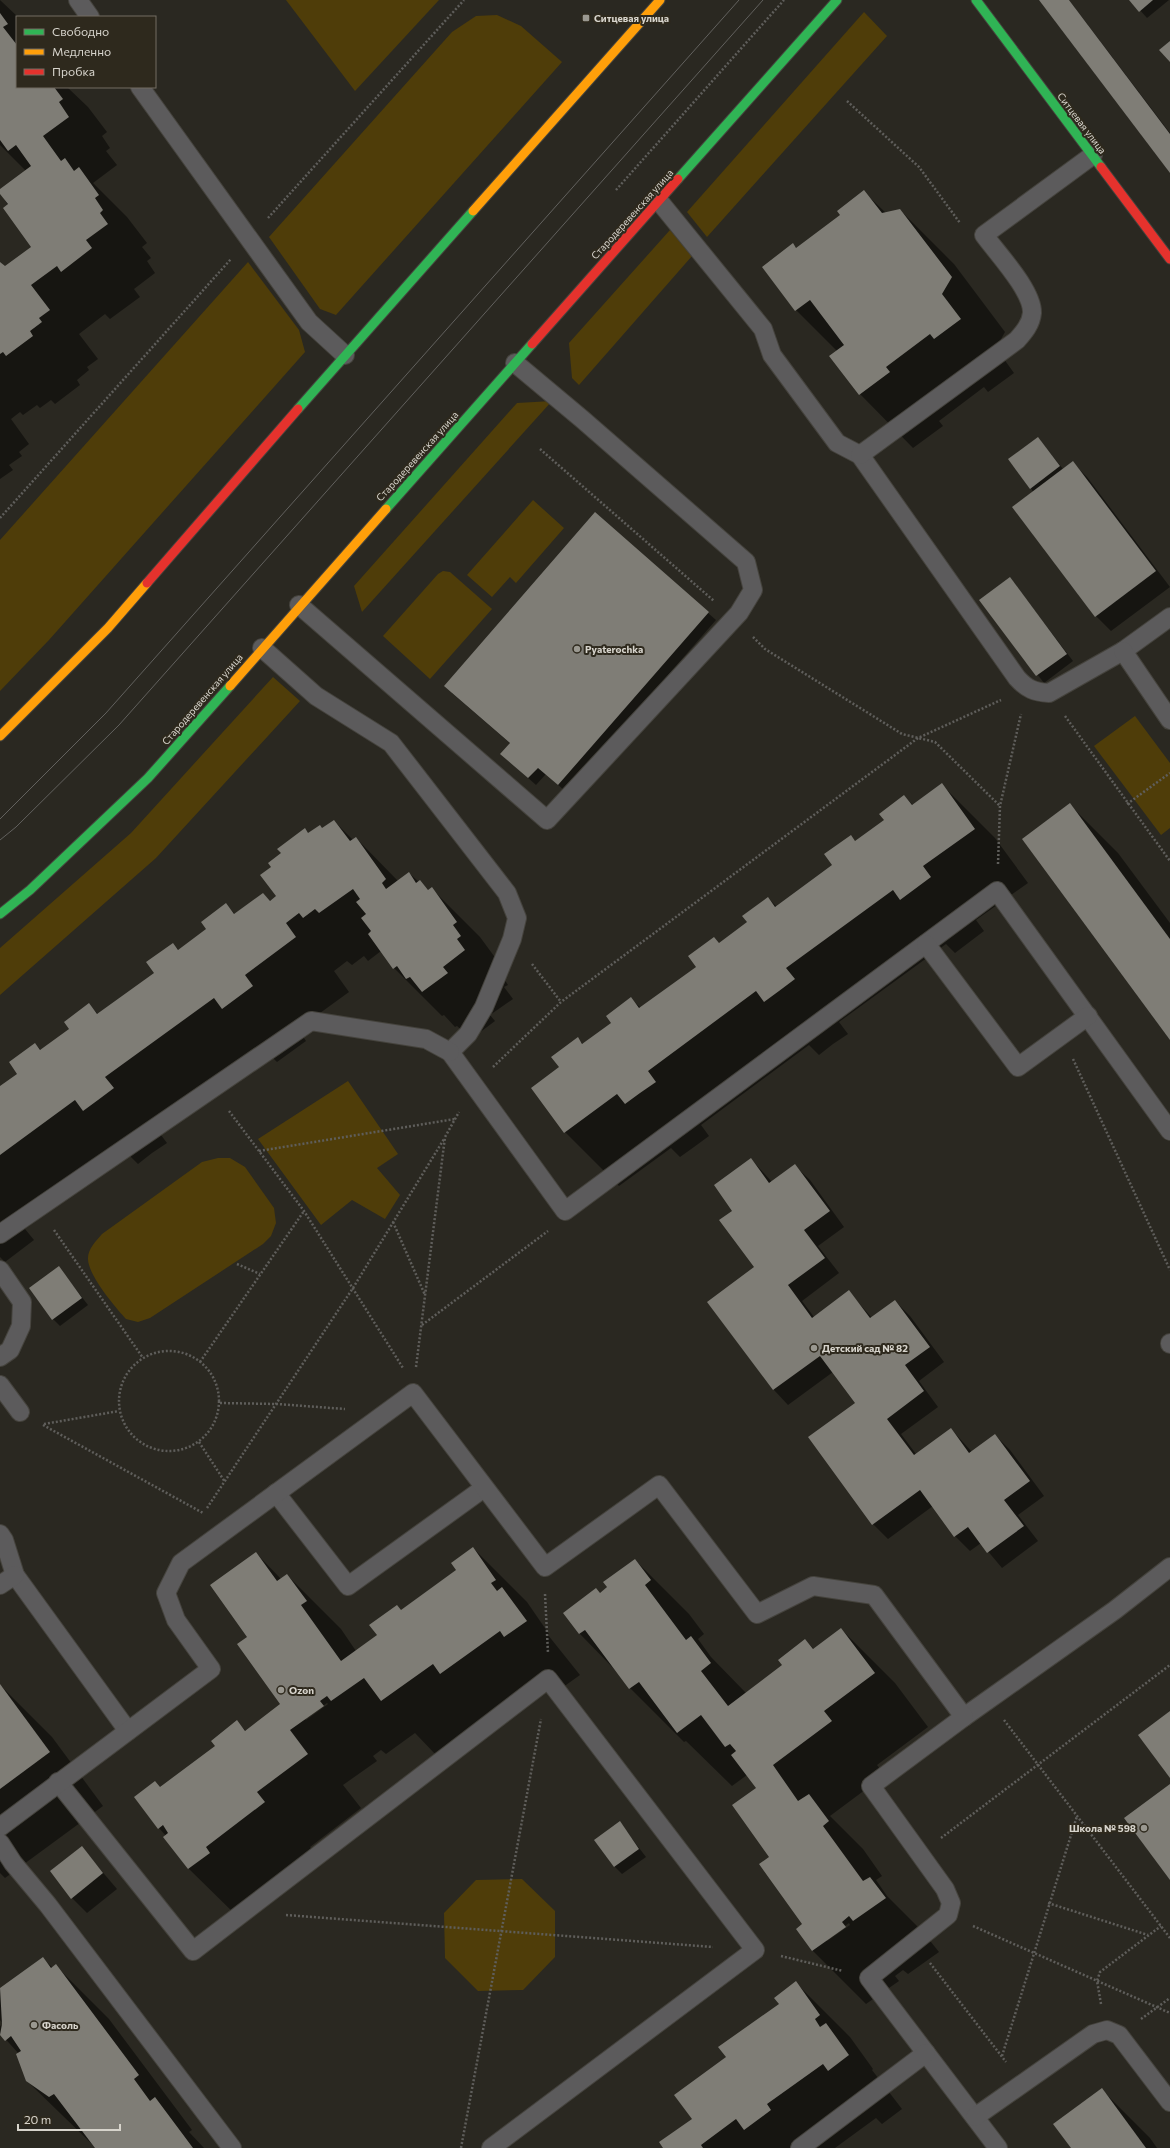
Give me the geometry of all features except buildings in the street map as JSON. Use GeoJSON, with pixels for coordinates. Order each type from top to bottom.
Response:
{"type":"FeatureCollection","features":[{"type":"Feature","properties":{"kind":"street"},"geometry":{"type":"LineString","coordinates":[[0,736],[108,628],[345,355],[660,0]]}},
{"type":"Feature","properties":{"kind":"street","name":"Стародеревенская улица"},"geometry":{"type":"LineString","coordinates":[[0,914],[30,890],[148,778],[299,605],[837,0]]}},
{"type":"Feature","properties":{"kind":"street","name":"Ситцевая улица"},"geometry":{"type":"LineString","coordinates":[[976,0],[1170,259]]}},
{"type":"Feature","properties":{"kind":"lane"},"geometry":{"type":"LineString","coordinates":[[78,0],[89,16]]}},
{"type":"Feature","properties":{"kind":"lane"},"geometry":{"type":"LineString","coordinates":[[141,88],[309,322],[345,355]]}},
{"type":"Feature","properties":{"kind":"lane"},"geometry":{"type":"LineString","coordinates":[[860,455],[1017,340],[1028,326],[1032,313],[1029,296],[984,235],[1093,155]]}},
{"type":"Feature","properties":{"kind":"lane"},"geometry":{"type":"LineString","coordinates":[[659,201],[763,329],[772,355],[837,443],[860,455],[1017,678],[1027,688],[1037,692],[1049,693],[1123,651],[1170,617]]}},
{"type":"Feature","properties":{"kind":"lane"},"geometry":{"type":"LineString","coordinates":[[299,605],[547,820],[739,613],[753,590],[746,562],[582,419],[515,363]]}},
{"type":"Feature","properties":{"kind":"lane"},"geometry":{"type":"LineString","coordinates":[[262,648],[316,696],[391,743],[507,894],[517,918],[512,939],[484,1007],[468,1034],[450,1052]]}},
{"type":"Feature","properties":{"kind":"lane"},"geometry":{"type":"LineString","coordinates":[[1123,651],[1170,720]]}},
{"type":"Feature","properties":{"kind":"lane"},"geometry":{"type":"LineString","coordinates":[[0,1234],[311,1021],[426,1039],[450,1052],[565,1211],[997,891],[1170,1131]]}},
{"type":"Feature","properties":{"kind":"lane"},"geometry":{"type":"LineString","coordinates":[[926,944],[1018,1067],[1088,1016]]}},
{"type":"Feature","properties":{"kind":"lane"},"geometry":{"type":"LineString","coordinates":[[0,1270],[22,1302],[21,1326],[10,1350],[0,1357]]}},
{"type":"Feature","properties":{"kind":"lane"},"geometry":{"type":"LineString","coordinates":[[0,1385],[20,1412]]}},
{"type":"Feature","properties":{"kind":"lane"},"geometry":{"type":"LineString","coordinates":[[0,1827],[58,1782],[211,1669],[176,1620],[166,1593],[181,1563],[414,1389],[484,1488],[544,1567],[659,1485],[757,1614],[813,1586],[874,1595],[964,1717]]}},
{"type":"Feature","properties":{"kind":"lane"},"geometry":{"type":"LineString","coordinates":[[276,1493],[348,1586],[484,1488]]}},
{"type":"Feature","properties":{"kind":"lane"},"geometry":{"type":"LineString","coordinates":[[0,1534],[4,1540],[15,1575],[128,1731]]}},
{"type":"Feature","properties":{"kind":"lane"},"geometry":{"type":"LineString","coordinates":[[998,2148],[869,1978],[948,1915],[951,1902],[945,1890],[871,1786],[964,1717],[1115,1610],[1170,1566]]}},
{"type":"Feature","properties":{"kind":"lane"},"geometry":{"type":"LineString","coordinates":[[0,1585],[15,1575]]}},
{"type":"Feature","properties":{"kind":"lane"},"geometry":{"type":"LineString","coordinates":[[58,1782],[193,1951],[548,1679],[755,1950],[491,2148]]}},
{"type":"Feature","properties":{"kind":"lane"},"geometry":{"type":"LineString","coordinates":[[0,1843],[13,1863],[48,1905],[232,2148]]}},
{"type":"Feature","properties":{"kind":"lane"},"geometry":{"type":"LineString","coordinates":[[975,2117],[1093,2034],[1113,2033],[1170,2102]]}},
{"type":"Feature","properties":{"kind":"lane"},"geometry":{"type":"LineString","coordinates":[[800,2148],[926,2053]]}},
{"type":"Feature","properties":{"kind":"path"},"geometry":{"type":"LineString","coordinates":[[616,190],[784,0]]}},
{"type":"Feature","properties":{"kind":"path"},"geometry":{"type":"LineString","coordinates":[[847,101],[919,167],[960,224]]}},
{"type":"Feature","properties":{"kind":"path"},"geometry":{"type":"LineString","coordinates":[[204,1514],[353,1288],[445,1137],[474,1085],[561,1002],[918,738],[1027,688]]}},
{"type":"Feature","properties":{"kind":"path"},"geometry":{"type":"LineString","coordinates":[[997,891],[1000,806],[1027,688]]}},
{"type":"Feature","properties":{"kind":"path"},"geometry":{"type":"LineString","coordinates":[[1049,693],[1127,804],[1170,861]]}},
{"type":"Feature","properties":{"kind":"path"},"geometry":{"type":"LineString","coordinates":[[918,738],[935,742],[1000,806]]}},
{"type":"Feature","properties":{"kind":"path"},"geometry":{"type":"LineString","coordinates":[[1127,804],[1170,773]]}},
{"type":"Feature","properties":{"kind":"path"},"geometry":{"type":"LineString","coordinates":[[512,939],[561,1002]]}},
{"type":"Feature","properties":{"kind":"path"},"geometry":{"type":"LineString","coordinates":[[1062,1035],[1170,1270]]}},
{"type":"Feature","properties":{"kind":"path"},"geometry":{"type":"LineString","coordinates":[[212,1088],[304,1211],[353,1288],[414,1389]]}},
{"type":"Feature","properties":{"kind":"path"},"geometry":{"type":"LineString","coordinates":[[259,1151],[455,1119]]}},
{"type":"Feature","properties":{"kind":"path"},"geometry":{"type":"LineString","coordinates":[[414,1389],[445,1137]]}},
{"type":"Feature","properties":{"kind":"path"},"geometry":{"type":"LineString","coordinates":[[38,1207],[143,1358]]}},
{"type":"Feature","properties":{"kind":"path"},"geometry":{"type":"LineString","coordinates":[[200,1362],[304,1211]]}},
{"type":"Feature","properties":{"kind":"path"},"geometry":{"type":"LineString","coordinates":[[422,1326],[555,1225],[565,1211]]}},
{"type":"Feature","properties":{"kind":"path"},"geometry":{"type":"LineString","coordinates":[[393,1222],[425,1296]]}},
{"type":"Feature","properties":{"kind":"path"},"geometry":{"type":"LineString","coordinates":[[237,1264],[260,1274]]}},
{"type":"Feature","properties":{"kind":"path"},"geometry":{"type":"LineString","coordinates":[[169,1351],[183,1352],[200,1362],[214,1377],[218,1390],[220,1403],[214,1425],[199,1442],[186,1449],[172,1452],[158,1450],[144,1445],[133,1436],[124,1425],[119,1411],[118,1398],[120,1386],[134,1365],[143,1358],[156,1352],[169,1351]]}},
{"type":"Feature","properties":{"kind":"path"},"geometry":{"type":"LineString","coordinates":[[220,1403],[277,1404],[385,1411]]}},
{"type":"Feature","properties":{"kind":"path"},"geometry":{"type":"LineString","coordinates":[[119,1411],[42,1424],[204,1514],[219,1535]]}},
{"type":"Feature","properties":{"kind":"path"},"geometry":{"type":"LineString","coordinates":[[199,1442],[225,1482]]}},
{"type":"Feature","properties":{"kind":"path"},"geometry":{"type":"LineString","coordinates":[[461,2148],[548,1679],[544,1567]]}},
{"type":"Feature","properties":{"kind":"path"},"geometry":{"type":"LineString","coordinates":[[920,1854],[1170,1664]]}},
{"type":"Feature","properties":{"kind":"path"},"geometry":{"type":"LineString","coordinates":[[988,1700],[1170,1938]]}},
{"type":"Feature","properties":{"kind":"path"},"geometry":{"type":"LineString","coordinates":[[1002,2056],[1048,1903],[1077,1816]]}},
{"type":"Feature","properties":{"kind":"path"},"geometry":{"type":"LineString","coordinates":[[1048,1903],[1148,1935]]}},
{"type":"Feature","properties":{"kind":"path"},"geometry":{"type":"LineString","coordinates":[[245,1912],[755,1950],[869,1978]]}},
{"type":"Feature","properties":{"kind":"path"},"geometry":{"type":"LineString","coordinates":[[948,1915],[1170,2013]]}},
{"type":"Feature","properties":{"kind":"path"},"geometry":{"type":"LineString","coordinates":[[1161,1926],[1100,1972],[1097,1981],[1113,2033],[1170,1998]]}},
{"type":"Feature","properties":{"kind":"path"},"geometry":{"type":"LineString","coordinates":[[914,1942],[1023,2084]]}},
{"type":"Feature","properties":{"kind":"shaded area"},"geometry":{"type":"Polygon","coordinates":[[[286,0],[439,0],[355,91],[286,0]]]}},
{"type":"Feature","properties":{"kind":"shaded area"},"geometry":{"type":"Polygon","coordinates":[[[864,12],[887,36],[707,237],[687,212],[864,12]]]}},
{"type":"Feature","properties":{"kind":"shaded area"},"geometry":{"type":"Polygon","coordinates":[[[497,15],[521,26],[562,62],[336,315],[320,309],[269,237],[452,32],[476,16],[497,15]]]}},
{"type":"Feature","properties":{"kind":"shaded area"},"geometry":{"type":"Polygon","coordinates":[[[670,230],[692,256],[579,385],[572,378],[569,343],[670,230]]]}},
{"type":"Feature","properties":{"kind":"shaded area"},"geometry":{"type":"Polygon","coordinates":[[[248,262],[299,330],[305,352],[49,640],[0,691],[0,540],[248,262]]]}},
{"type":"Feature","properties":{"kind":"shaded area"},"geometry":{"type":"Polygon","coordinates":[[[552,401],[362,612],[354,586],[517,403],[552,401]]]}},
{"type":"Feature","properties":{"kind":"shaded area"},"geometry":{"type":"Polygon","coordinates":[[[533,500],[564,528],[516,583],[510,577],[492,597],[467,575],[533,500]]]}},
{"type":"Feature","properties":{"kind":"shaded area"},"geometry":{"type":"Polygon","coordinates":[[[443,571],[450,572],[492,609],[430,679],[383,636],[438,574],[443,571]]]}},
{"type":"Feature","properties":{"kind":"shaded area"},"geometry":{"type":"Polygon","coordinates":[[[273,677],[300,701],[156,858],[0,995],[0,948],[131,833],[273,677]]]}},
{"type":"Feature","properties":{"kind":"shaded area"},"geometry":{"type":"Polygon","coordinates":[[[1135,716],[1170,763],[1170,828],[1161,835],[1094,746],[1135,716]]]}},
{"type":"Feature","properties":{"kind":"shaded area"},"geometry":{"type":"Polygon","coordinates":[[[348,1081],[398,1154],[377,1168],[400,1195],[385,1219],[352,1200],[321,1225],[258,1139],[348,1081]]]}},
{"type":"Feature","properties":{"kind":"shaded area"},"geometry":{"type":"Polygon","coordinates":[[[218,1158],[230,1158],[245,1167],[274,1208],[276,1223],[271,1236],[263,1244],[150,1318],[138,1322],[126,1319],[102,1290],[92,1273],[88,1258],[91,1248],[102,1234],[202,1162],[218,1158]]]}},
{"type":"Feature","properties":{"kind":"shaded area"},"geometry":{"type":"Polygon","coordinates":[[[522,1879],[555,1911],[555,1957],[523,1990],[478,1991],[445,1958],[444,1913],[476,1880],[522,1879]]]}},
{"type":"Feature","properties":{"kind":"tram line"},"geometry":{"type":"LineString","coordinates":[[0,819],[106,713],[739,0]]}},
{"type":"Feature","properties":{"kind":"tram line"},"geometry":{"type":"LineString","coordinates":[[0,840],[16,827],[119,725],[763,0]]}},
{"type":"Feature","properties":{"kind":"traffic: fast"},"geometry":{"type":"LineString","coordinates":[[678,179],[837,0]]}},
{"type":"Feature","properties":{"kind":"traffic: fast"},"geometry":{"type":"LineString","coordinates":[[976,0],[1101,167]]}},
{"type":"Feature","properties":{"kind":"traffic: fast"},"geometry":{"type":"LineString","coordinates":[[298,409],[473,211]]}},
{"type":"Feature","properties":{"kind":"traffic: fast"},"geometry":{"type":"LineString","coordinates":[[386,509],[532,344]]}},
{"type":"Feature","properties":{"kind":"traffic: fast"},"geometry":{"type":"LineString","coordinates":[[0,914],[30,890],[148,778],[230,686]]}},
{"type":"Feature","properties":{"kind":"traffic: slow"},"geometry":{"type":"LineString","coordinates":[[473,211],[660,0]]}},
{"type":"Feature","properties":{"kind":"traffic: slow"},"geometry":{"type":"LineString","coordinates":[[230,686],[386,509]]}},
{"type":"Feature","properties":{"kind":"traffic: slow"},"geometry":{"type":"LineString","coordinates":[[0,736],[108,628],[147,583]]}},
{"type":"Feature","properties":{"kind":"traffic: jam"},"geometry":{"type":"LineString","coordinates":[[1101,167],[1170,259]]}},
{"type":"Feature","properties":{"kind":"traffic: jam"},"geometry":{"type":"LineString","coordinates":[[532,344],[678,179]]}},
{"type":"Feature","properties":{"kind":"traffic: jam"},"geometry":{"type":"LineString","coordinates":[[147,583],[298,409]]}},
{"type":"Feature","properties":{"kind":"place","name":"Ситцевая улица"},"geometry":{"type":"Point","coordinates":[586,18]}},
{"type":"Feature","properties":{"kind":"place","name":"Pyaterochka"},"geometry":{"type":"Point","coordinates":[577,649]}},
{"type":"Feature","properties":{"kind":"place","name":"Детский сад № 82"},"geometry":{"type":"Point","coordinates":[814,1348]}},
{"type":"Feature","properties":{"kind":"place","name":"Ozon"},"geometry":{"type":"Point","coordinates":[281,1690]}},
{"type":"Feature","properties":{"kind":"place","name":"Школа № 598"},"geometry":{"type":"Point","coordinates":[1144,1828]}},
{"type":"Feature","properties":{"kind":"place","name":"Фасоль"},"geometry":{"type":"Point","coordinates":[34,2025]}}]}
